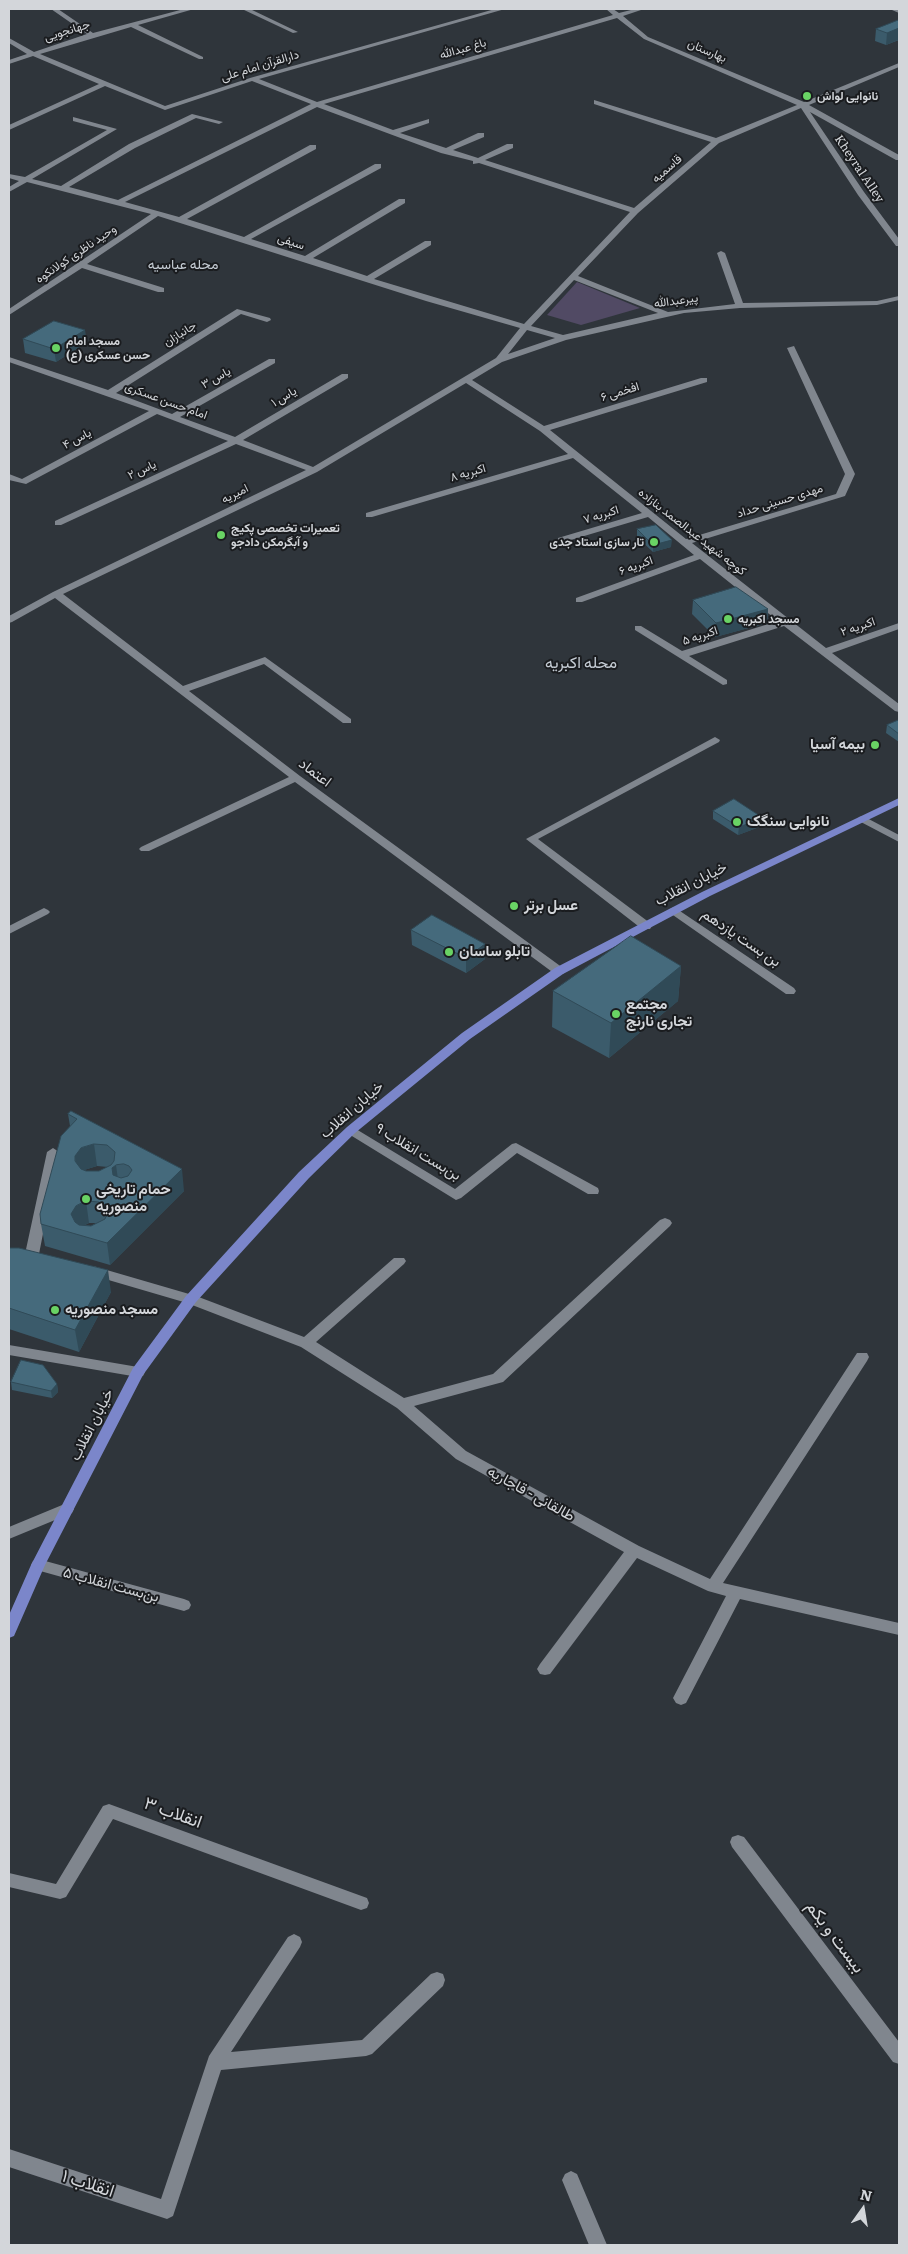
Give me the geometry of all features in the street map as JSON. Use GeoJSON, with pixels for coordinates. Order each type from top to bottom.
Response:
{"type":"FeatureCollection","features":[{"type":"Feature","properties":{"kind":"main road","name":"خیابان انقلاب"},"geometry":{"type":"LineString","coordinates":[[9,1632],[38,1565],[138,1372],[191,1299],[304,1175],[351,1130],[466,1036],[559,971],[674,911],[899,801]]}},
{"type":"Feature","properties":{"kind":"street"},"geometry":{"type":"LineString","coordinates":[[54,9],[92,34]]}},
{"type":"Feature","properties":{"kind":"street","name":"جهانجویی"},"geometry":{"type":"LineString","coordinates":[[9,62],[92,34],[190,9]]}},
{"type":"Feature","properties":{"kind":"street"},"geometry":{"type":"LineString","coordinates":[[244,9],[295,32]]}},
{"type":"Feature","properties":{"kind":"street","name":"دارالقرآن امام علی"},"geometry":{"type":"LineString","coordinates":[[9,40],[32,54],[165,108],[252,79],[502,9]]}},
{"type":"Feature","properties":{"kind":"street","name":"بهارستان"},"geometry":{"type":"LineString","coordinates":[[609,9],[646,38],[802,104],[899,158]]}},
{"type":"Feature","properties":{"kind":"street","name":"باغ عبدالله"},"geometry":{"type":"LineString","coordinates":[[117,203],[317,104],[641,9]]}},
{"type":"Feature","properties":{"kind":"street"},"geometry":{"type":"LineString","coordinates":[[894,9],[899,11]]}},
{"type":"Feature","properties":{"kind":"street"},"geometry":{"type":"LineString","coordinates":[[131,24],[201,58]]}},
{"type":"Feature","properties":{"kind":"street","name":"قاسمیه"},"geometry":{"type":"LineString","coordinates":[[499,360],[526,326],[635,211],[716,142],[802,104],[899,65]]}},
{"type":"Feature","properties":{"kind":"street"},"geometry":{"type":"LineString","coordinates":[[252,79],[394,134],[476,162],[635,211]]}},
{"type":"Feature","properties":{"kind":"street"},"geometry":{"type":"LineString","coordinates":[[9,128],[20,119],[104,84]]}},
{"type":"Feature","properties":{"kind":"street"},"geometry":{"type":"LineString","coordinates":[[597,102],[716,142]]}},
{"type":"Feature","properties":{"kind":"street","name":"Kheyral Alley"},"geometry":{"type":"LineString","coordinates":[[802,104],[861,193],[899,244]]}},
{"type":"Feature","properties":{"kind":"street"},"geometry":{"type":"LineString","coordinates":[[61,189],[132,146],[195,116],[220,122]]}},
{"type":"Feature","properties":{"kind":"street"},"geometry":{"type":"LineString","coordinates":[[9,190],[114,129],[76,119]]}},
{"type":"Feature","properties":{"kind":"street"},"geometry":{"type":"LineString","coordinates":[[394,134],[426,121]]}},
{"type":"Feature","properties":{"kind":"street"},"geometry":{"type":"LineString","coordinates":[[444,151],[481,135]]}},
{"type":"Feature","properties":{"kind":"street"},"geometry":{"type":"LineString","coordinates":[[476,162],[510,146]]}},
{"type":"Feature","properties":{"kind":"street"},"geometry":{"type":"LineString","coordinates":[[885,150],[899,146]]}},
{"type":"Feature","properties":{"kind":"street"},"geometry":{"type":"LineString","coordinates":[[180,220],[313,148]]}},
{"type":"Feature","properties":{"kind":"street"},"geometry":{"type":"LineString","coordinates":[[245,239],[378,166]]}},
{"type":"Feature","properties":{"kind":"street","name":"سیفی"},"geometry":{"type":"LineString","coordinates":[[9,176],[117,203],[245,239],[446,304],[563,338]]}},
{"type":"Feature","properties":{"kind":"street"},"geometry":{"type":"LineString","coordinates":[[306,259],[402,201]]}},
{"type":"Feature","properties":{"kind":"street","name":"وحید ناظری کولانکوه"},"geometry":{"type":"LineString","coordinates":[[9,313],[156,214]]}},
{"type":"Feature","properties":{"kind":"street"},"geometry":{"type":"LineString","coordinates":[[368,279],[428,243]]}},
{"type":"Feature","properties":{"kind":"street"},"geometry":{"type":"LineString","coordinates":[[720,253],[740,306]]}},
{"type":"Feature","properties":{"kind":"street"},"geometry":{"type":"LineString","coordinates":[[81,264],[161,290]]}},
{"type":"Feature","properties":{"kind":"street"},"geometry":{"type":"LineString","coordinates":[[572,276],[667,314]]}},
{"type":"Feature","properties":{"kind":"street","name":"پیرعبدالله"},"geometry":{"type":"LineString","coordinates":[[467,380],[499,360],[563,338],[632,320],[740,306],[877,303],[899,298]]}},
{"type":"Feature","properties":{"kind":"street","name":"جانبازان"},"geometry":{"type":"LineString","coordinates":[[109,393],[240,312],[267,320]]}},
{"type":"Feature","properties":{"kind":"street","name":"مهدی حسینی حداد"},"geometry":{"type":"LineString","coordinates":[[685,542],[840,496],[850,474],[791,348]]}},
{"type":"Feature","properties":{"kind":"street","name":"امام حسن عسکری"},"geometry":{"type":"LineString","coordinates":[[9,359],[156,410],[314,470]]}},
{"type":"Feature","properties":{"kind":"street","name":"یاس ۳"},"geometry":{"type":"LineString","coordinates":[[173,417],[272,361]]}},
{"type":"Feature","properties":{"kind":"street","name":"یاس ۱"},"geometry":{"type":"LineString","coordinates":[[236,440],[345,376]]}},
{"type":"Feature","properties":{"kind":"street","name":"کوچه شهید عبدالصمد بنازاده"},"geometry":{"type":"LineString","coordinates":[[467,380],[543,429],[573,455],[785,622],[899,709]]}},
{"type":"Feature","properties":{"kind":"street","name":"امیریه"},"geometry":{"type":"LineString","coordinates":[[9,620],[56,594],[314,470],[467,380]]}},
{"type":"Feature","properties":{"kind":"street","name":"افخمی ۶"},"geometry":{"type":"LineString","coordinates":[[543,429],[704,380]]}},
{"type":"Feature","properties":{"kind":"street","name":"یاس ۴"},"geometry":{"type":"LineString","coordinates":[[9,477],[23,482],[156,410]]}},
{"type":"Feature","properties":{"kind":"street","name":"یاس ۲"},"geometry":{"type":"LineString","coordinates":[[58,523],[236,440]]}},
{"type":"Feature","properties":{"kind":"street","name":"اکبریه ۸"},"geometry":{"type":"LineString","coordinates":[[369,515],[573,455]]}},
{"type":"Feature","properties":{"kind":"street","name":"اکبریه ۷"},"geometry":{"type":"LineString","coordinates":[[561,540],[648,514]]}},
{"type":"Feature","properties":{"kind":"street","name":"اکبریه ۶"},"geometry":{"type":"LineString","coordinates":[[579,600],[702,555]]}},
{"type":"Feature","properties":{"kind":"street","name":"اعتماد"},"geometry":{"type":"LineString","coordinates":[[56,594],[296,778],[559,971]]}},
{"type":"Feature","properties":{"kind":"street","name":"اکبریه ۵"},"geometry":{"type":"LineString","coordinates":[[680,655],[785,622]]}},
{"type":"Feature","properties":{"kind":"street","name":"اکبریه ۲"},"geometry":{"type":"LineString","coordinates":[[824,652],[899,626]]}},
{"type":"Feature","properties":{"kind":"street"},"geometry":{"type":"LineString","coordinates":[[638,628],[723,682]]}},
{"type":"Feature","properties":{"kind":"street"},"geometry":{"type":"LineString","coordinates":[[183,690],[265,660],[347,721]]}},
{"type":"Feature","properties":{"kind":"street"},"geometry":{"type":"LineString","coordinates":[[646,926],[531,839],[716,740]]}},
{"type":"Feature","properties":{"kind":"street"},"geometry":{"type":"LineString","coordinates":[[145,849],[296,778]]}},
{"type":"Feature","properties":{"kind":"street"},"geometry":{"type":"LineString","coordinates":[[863,818],[899,839]]}},
{"type":"Feature","properties":{"kind":"street","name":"بن بست یازدهم"},"geometry":{"type":"LineString","coordinates":[[674,911],[790,991]]}},
{"type":"Feature","properties":{"kind":"street"},"geometry":{"type":"LineString","coordinates":[[9,930],[44,912]]}},
{"type":"Feature","properties":{"kind":"street","name":"بن‌بست انقلاب ۹"},"geometry":{"type":"LineString","coordinates":[[351,1130],[456,1195],[516,1147],[593,1191]]}},
{"type":"Feature","properties":{"kind":"street"},"geometry":{"type":"LineString","coordinates":[[16,1255],[37,1256],[53,1152]]}},
{"type":"Feature","properties":{"kind":"street"},"geometry":{"type":"LineString","coordinates":[[402,1404],[498,1378],[664,1223]]}},
{"type":"Feature","properties":{"kind":"street"},"geometry":{"type":"LineString","coordinates":[[306,1343],[399,1261]]}},
{"type":"Feature","properties":{"kind":"street","name":"طالقانی - قاجاریه"},"geometry":{"type":"LineString","coordinates":[[79,1268],[191,1299],[306,1343],[402,1404],[461,1455],[634,1550],[713,1587],[899,1628]]}},
{"type":"Feature","properties":{"kind":"street"},"geometry":{"type":"LineString","coordinates":[[9,1350],[138,1372]]}},
{"type":"Feature","properties":{"kind":"street"},"geometry":{"type":"LineString","coordinates":[[713,1587],[862,1357]]}},
{"type":"Feature","properties":{"kind":"street"},"geometry":{"type":"LineString","coordinates":[[9,1533],[67,1509]]}},
{"type":"Feature","properties":{"kind":"street"},"geometry":{"type":"LineString","coordinates":[[544,1669],[634,1550]]}},
{"type":"Feature","properties":{"kind":"street","name":"بن‌بست انقلاب ۵"},"geometry":{"type":"LineString","coordinates":[[38,1565],[184,1605]]}},
{"type":"Feature","properties":{"kind":"street"},"geometry":{"type":"LineString","coordinates":[[681,1698],[736,1592]]}},
{"type":"Feature","properties":{"kind":"street","name":"انقلاب ۳"},"geometry":{"type":"LineString","coordinates":[[9,1880],[60,1892],[109,1811],[361,1903]]}},
{"type":"Feature","properties":{"kind":"street","name":"بیست و یکم"},"geometry":{"type":"LineString","coordinates":[[738,1842],[899,2056]]}},
{"type":"Feature","properties":{"kind":"street"},"geometry":{"type":"LineString","coordinates":[[215,2062],[294,1942]]}},
{"type":"Feature","properties":{"kind":"street"},"geometry":{"type":"LineString","coordinates":[[215,2062],[366,2048],[437,1980]]}},
{"type":"Feature","properties":{"kind":"street","name":"انقلاب ۱"},"geometry":{"type":"LineString","coordinates":[[9,2158],[167,2210],[215,2062]]}},
{"type":"Feature","properties":{"kind":"street"},"geometry":{"type":"LineString","coordinates":[[571,2180],[598,2245]]}},
{"type":"Feature","properties":{"kind":"shaded area"},"geometry":{"type":"Polygon","coordinates":[[[577,282],[640,308],[581,325],[547,315],[577,282]]]}},
{"type":"Feature","properties":{"kind":"building"},"geometry":{"type":"Polygon","coordinates":[[[899,20],[899,28],[887,33],[876,29],[899,20]]]}},
{"type":"Feature","properties":{"kind":"building"},"geometry":{"type":"Polygon","coordinates":[[[54,321],[85,330],[54,349],[23,339],[54,321]]]}},
{"type":"Feature","properties":{"kind":"building"},"geometry":{"type":"Polygon","coordinates":[[[656,525],[672,540],[653,545],[637,529],[656,525]]]}},
{"type":"Feature","properties":{"kind":"building"},"geometry":{"type":"Polygon","coordinates":[[[736,587],[768,609],[716,623],[693,600],[736,587]]]}},
{"type":"Feature","properties":{"kind":"building"},"geometry":{"type":"Polygon","coordinates":[[[899,720],[899,734],[887,725],[899,720]]]}},
{"type":"Feature","properties":{"kind":"building"},"geometry":{"type":"Polygon","coordinates":[[[734,799],[763,818],[739,827],[713,811],[734,799]]]}},
{"type":"Feature","properties":{"kind":"building"},"geometry":{"type":"Polygon","coordinates":[[[432,915],[485,944],[466,958],[411,930],[432,915]]]}},
{"type":"Feature","properties":{"kind":"building"},"geometry":{"type":"Polygon","coordinates":[[[631,936],[681,966],[611,1023],[553,991],[631,936]]]}},
{"type":"Feature","properties":{"kind":"building"},"geometry":{"type":"Polygon","coordinates":[[[71,1111],[182,1169],[107,1243],[41,1224],[40,1214],[61,1136],[77,1119],[68,1114],[71,1111]],[[94,1144],[81,1148],[75,1156],[75,1161],[81,1169],[99,1171],[111,1165],[114,1161],[115,1152],[107,1145],[94,1144]],[[124,1164],[116,1165],[112,1168],[113,1175],[121,1178],[128,1176],[132,1170],[124,1164]],[[86,1201],[76,1206],[71,1214],[79,1225],[91,1226],[105,1219],[108,1211],[99,1202],[86,1201]]]}},
{"type":"Feature","properties":{"kind":"building","name":"مسجد منصوریه"},"geometry":{"type":"Polygon","coordinates":[[[9,1248],[19,1248],[108,1270],[75,1330],[9,1308],[9,1248]]]}},
{"type":"Feature","properties":{"kind":"building"},"geometry":{"type":"Polygon","coordinates":[[[21,1360],[43,1365],[57,1384],[51,1391],[11,1382],[21,1360]]]}},
{"type":"Feature","properties":{"kind":"place","name":"نانوایی لواش"},"geometry":{"type":"Point","coordinates":[807,96]}},
{"type":"Feature","properties":{"kind":"place","name":"مسجد امام حسن عسکری (ع)"},"geometry":{"type":"Point","coordinates":[56,348]}},
{"type":"Feature","properties":{"kind":"place","name":"تعمیرات تخصصی پکیج و آبگرمکن دادجو"},"geometry":{"type":"Point","coordinates":[221,535]}},
{"type":"Feature","properties":{"kind":"place","name":"تار سازی استاد جدی"},"geometry":{"type":"Point","coordinates":[654,542]}},
{"type":"Feature","properties":{"kind":"place","name":"مسجد اکبریه"},"geometry":{"type":"Point","coordinates":[728,619]}},
{"type":"Feature","properties":{"kind":"place","name":"بیمه آسیا"},"geometry":{"type":"Point","coordinates":[875,745]}},
{"type":"Feature","properties":{"kind":"place","name":"نانوایی سنگک"},"geometry":{"type":"Point","coordinates":[737,822]}},
{"type":"Feature","properties":{"kind":"place","name":"عسل برتر"},"geometry":{"type":"Point","coordinates":[514,906]}},
{"type":"Feature","properties":{"kind":"place","name":"تابلو ساسان"},"geometry":{"type":"Point","coordinates":[449,952]}},
{"type":"Feature","properties":{"kind":"place","name":"مجتمع تجاری نارنج"},"geometry":{"type":"Point","coordinates":[616,1014]}},
{"type":"Feature","properties":{"kind":"place","name":"حمام تاریخی منصوریه"},"geometry":{"type":"Point","coordinates":[86,1199]}},
{"type":"Feature","properties":{"kind":"place","name":"مسجد منصوریه"},"geometry":{"type":"Point","coordinates":[55,1310]}},
{"type":"Feature","properties":{"kind":"district","name":"محله عباسیه"},"geometry":{"type":"Point","coordinates":[183,265]}},
{"type":"Feature","properties":{"kind":"district","name":"محله اکبریه"},"geometry":{"type":"Point","coordinates":[581,663]}}]}
